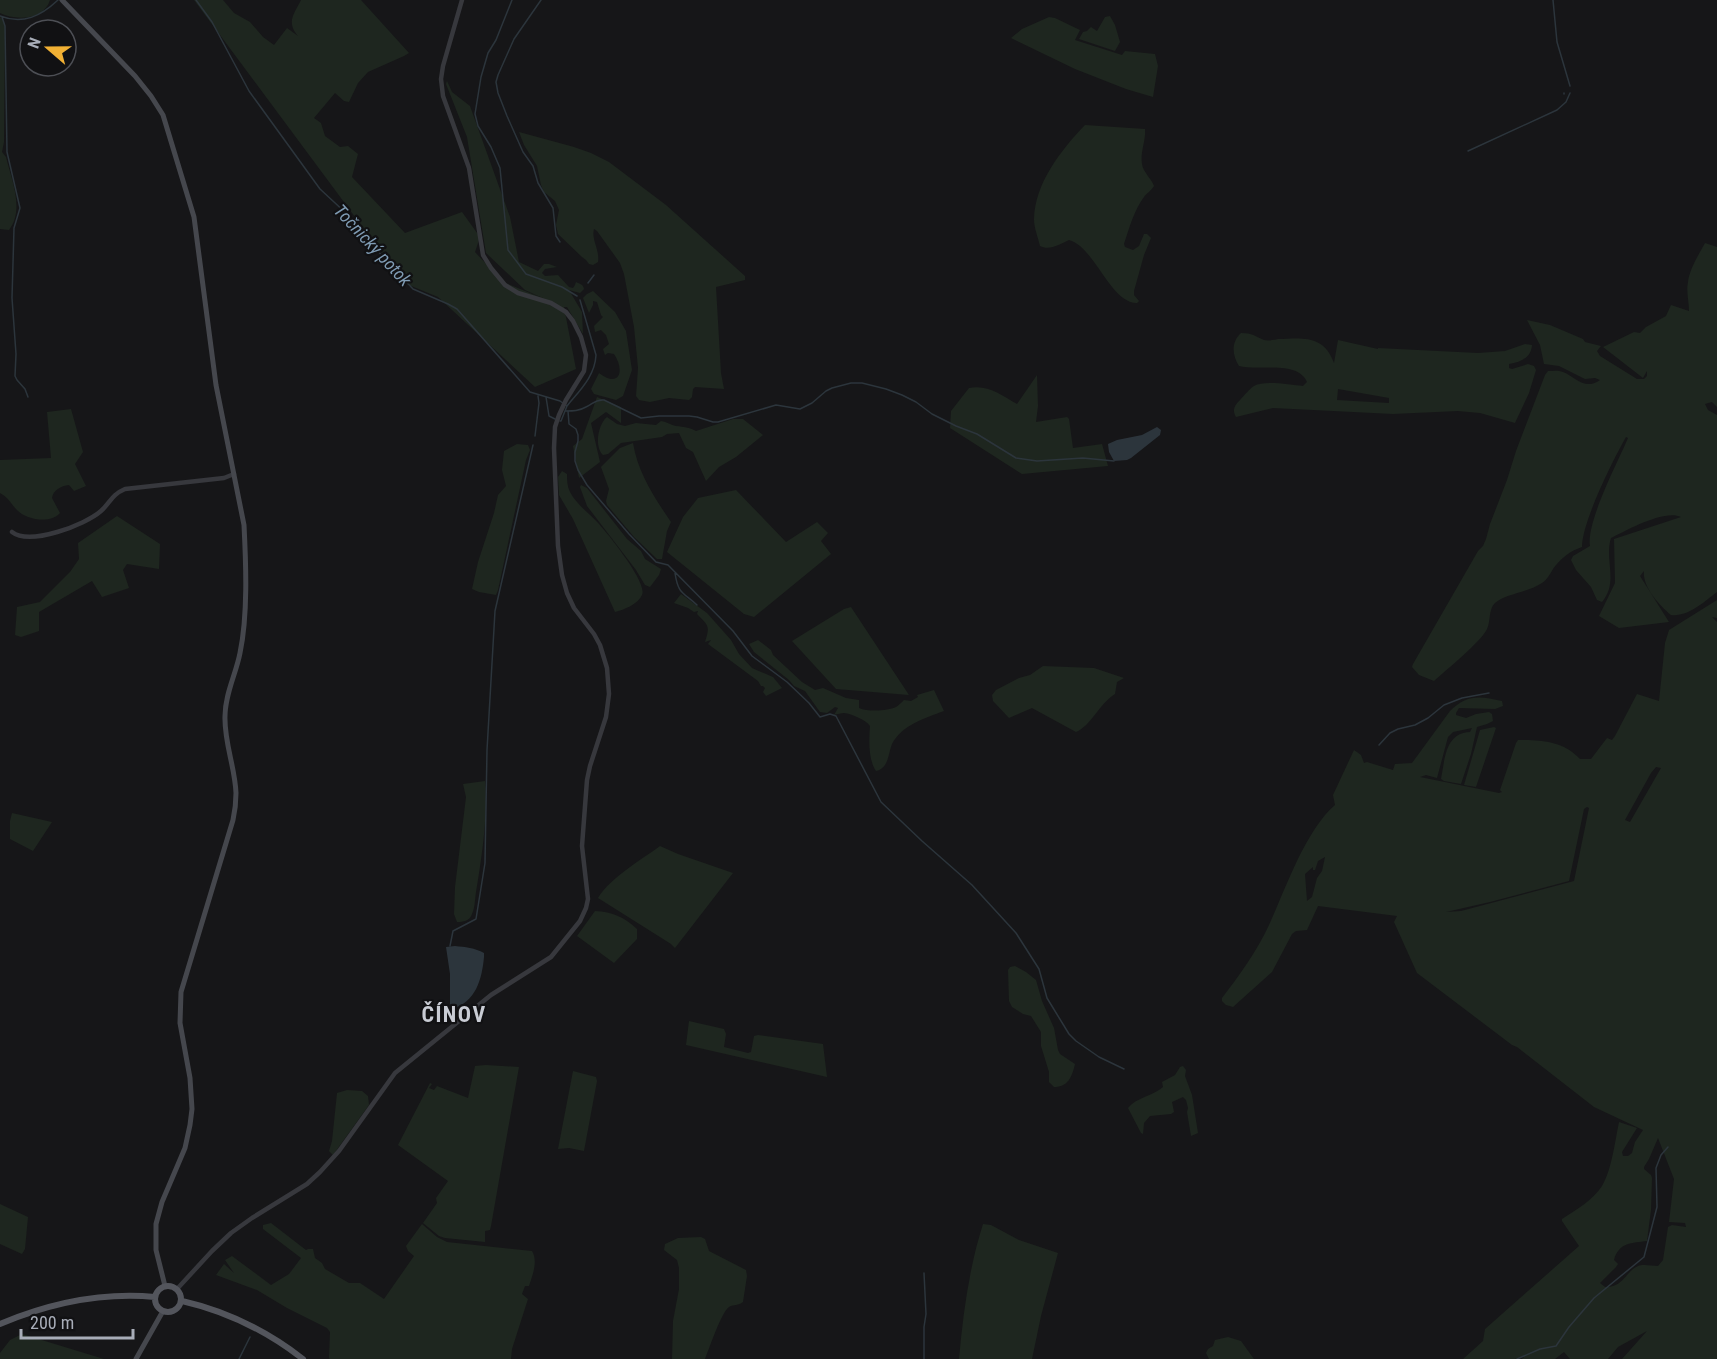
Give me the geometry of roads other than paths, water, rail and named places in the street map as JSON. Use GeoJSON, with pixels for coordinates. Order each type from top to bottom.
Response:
{"type":"FeatureCollection","features":[{"type":"Feature","properties":{"kind":"main road"},"geometry":{"type":"LineString","coordinates":[[62,1],[135,76],[152,96],[163,115],[194,218],[216,385],[244,525],[245,604],[240,653],[225,714],[226,738],[234,774],[236,804],[181,992],[180,1023],[191,1085],[190,1125],[183,1155],[158,1213],[155,1228],[157,1258],[165,1286]]}},
{"type":"Feature","properties":{"kind":"main road"},"geometry":{"type":"LineString","coordinates":[[165,1286],[177,1289],[182,1296],[182,1301],[175,1310],[163,1311],[157,1305],[155,1297],[158,1291],[165,1286]]}},
{"type":"Feature","properties":{"kind":"main road"},"geometry":{"type":"LineString","coordinates":[[0,1324],[75,1300],[114,1296],[155,1297]]}},
{"type":"Feature","properties":{"kind":"main road"},"geometry":{"type":"LineString","coordinates":[[182,1301],[218,1311],[252,1326],[303,1359]]}},
{"type":"Feature","properties":{"kind":"main road"},"geometry":{"type":"LineString","coordinates":[[136,1359],[163,1311]]}},
{"type":"Feature","properties":{"kind":"street"},"geometry":{"type":"LineString","coordinates":[[177,1289],[231,1233],[307,1184],[320,1172],[339,1151],[395,1073],[491,995],[551,957],[584,915],[588,899],[582,846],[587,780],[606,717],[608,681],[607,668],[600,645],[574,608],[562,575],[558,546],[554,448],[555,427],[562,407],[584,371],[585,349],[573,321],[559,307],[518,293],[505,285],[490,268],[483,255],[469,168],[443,96],[441,80],[462,0]]}},
{"type":"Feature","properties":{"kind":"street"},"geometry":{"type":"LineString","coordinates":[[12,532],[21,536],[64,531],[101,511],[116,493],[125,489],[224,478],[234,474]]}},
{"type":"Feature","properties":{"kind":"waterway","name":"Točnický potok"},"geometry":{"type":"LineString","coordinates":[[0,16],[8,19],[24,19],[45,11],[58,0]]}},
{"type":"Feature","properties":{"kind":"waterway","name":"Točnický potok"},"geometry":{"type":"LineString","coordinates":[[196,0],[212,22],[249,91],[320,189],[348,215],[362,234],[413,289],[457,309],[530,392],[560,401],[567,406],[590,376],[596,355],[580,300]]}},
{"type":"Feature","properties":{"kind":"waterway","name":"Točnický potok"},"geometry":{"type":"LineString","coordinates":[[512,0],[496,40],[488,53],[481,77],[475,114],[478,126],[500,168],[508,250],[526,274],[562,287],[577,296]]}},
{"type":"Feature","properties":{"kind":"waterway"},"geometry":{"type":"LineString","coordinates":[[541,0],[514,39],[496,82],[498,93],[523,152],[533,166],[538,183],[553,208],[556,236],[560,242]]}},
{"type":"Feature","properties":{"kind":"waterway"},"geometry":{"type":"LineString","coordinates":[[1553,0],[1557,42],[1570,86]]}},
{"type":"Feature","properties":{"kind":"waterway"},"geometry":{"type":"LineString","coordinates":[[2,17],[5,26],[7,152],[20,208],[14,228],[12,298],[16,354],[15,376],[28,397]]}},
{"type":"Feature","properties":{"kind":"waterway"},"geometry":{"type":"LineString","coordinates":[[1468,151],[1557,110],[1566,102],[1570,93]]}},
{"type":"Feature","properties":{"kind":"waterway"},"geometry":{"type":"LineString","coordinates":[[588,283],[594,275]]}},
{"type":"Feature","properties":{"kind":"waterway"},"geometry":{"type":"LineString","coordinates":[[566,411],[581,409],[596,401],[604,400],[641,418],[689,416],[718,422],[776,405],[800,409],[832,388],[851,383],[862,383],[902,395],[932,414],[977,434],[1016,458],[1037,461],[1083,458],[1114,461]]}},
{"type":"Feature","properties":{"kind":"waterway"},"geometry":{"type":"LineString","coordinates":[[535,436],[538,396]]}},
{"type":"Feature","properties":{"kind":"waterway"},"geometry":{"type":"LineString","coordinates":[[546,397],[549,416],[555,419]]}},
{"type":"Feature","properties":{"kind":"waterway"},"geometry":{"type":"LineString","coordinates":[[560,421],[567,406]]}},
{"type":"Feature","properties":{"kind":"waterway"},"geometry":{"type":"LineString","coordinates":[[568,411],[569,424],[576,429],[578,435],[575,461],[587,485],[656,562],[668,565],[733,631],[752,656],[787,682],[820,717],[830,714],[836,716],[881,802],[972,885],[1016,933],[1039,969],[1047,998],[1069,1034],[1099,1057],[1124,1069]]}},
{"type":"Feature","properties":{"kind":"waterway"},"geometry":{"type":"LineString","coordinates":[[450,946],[453,931],[476,919],[485,863],[487,750],[495,611],[533,445]]}},
{"type":"Feature","properties":{"kind":"waterway"},"geometry":{"type":"LineString","coordinates":[[675,573],[680,589],[697,605]]}},
{"type":"Feature","properties":{"kind":"waterway"},"geometry":{"type":"LineString","coordinates":[[1379,745],[1390,733],[1415,725],[1444,705],[1462,698],[1489,693]]}},
{"type":"Feature","properties":{"kind":"waterway"},"geometry":{"type":"LineString","coordinates":[[1517,1359],[1540,1349],[1556,1346],[1594,1298],[1644,1257],[1657,1207],[1656,1168],[1661,1155],[1668,1147]]}},
{"type":"Feature","properties":{"kind":"waterway"},"geometry":{"type":"LineString","coordinates":[[924,1273],[926,1314],[924,1359]]}},
{"type":"Feature","properties":{"kind":"waterway"},"geometry":{"type":"LineString","coordinates":[[239,1359],[250,1337]]}},
{"type":"Feature","properties":{"kind":"district","name":"ČÍNOV"},"geometry":{"type":"Point","coordinates":[454,1014]}}]}
